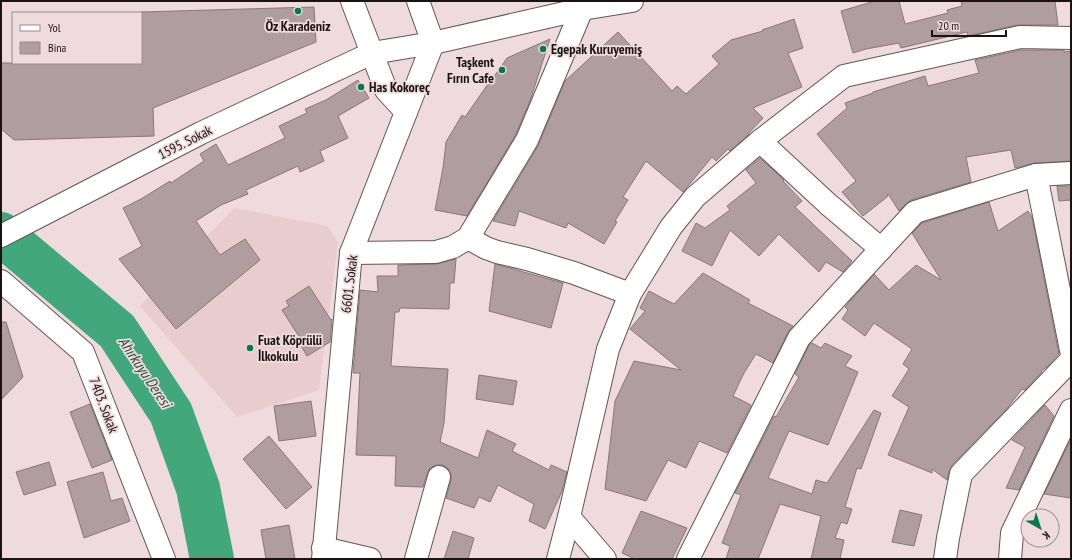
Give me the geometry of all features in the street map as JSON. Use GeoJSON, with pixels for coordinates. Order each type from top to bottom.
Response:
{"type":"FeatureCollection","features":[{"type":"Feature","properties":{"kind":"street"},"geometry":{"type":"LineString","coordinates":[[352,1],[386,90],[406,112]]}},
{"type":"Feature","properties":{"kind":"street"},"geometry":{"type":"LineString","coordinates":[[418,1],[433,43]]}},
{"type":"Feature","properties":{"kind":"street","name":"1595. Sokak"},"geometry":{"type":"LineString","coordinates":[[1,236],[43,213],[202,133],[372,53],[433,43],[579,5],[632,1]]}},
{"type":"Feature","properties":{"kind":"street"},"geometry":{"type":"LineString","coordinates":[[351,253],[436,252],[454,247],[468,238],[528,140],[579,5]]}},
{"type":"Feature","properties":{"kind":"street"},"geometry":{"type":"LineString","coordinates":[[558,559],[608,349],[630,294],[671,227],[695,197],[760,141],[844,76],[1020,37],[1071,38]]}},
{"type":"Feature","properties":{"kind":"street","name":"6601. Sokak"},"geometry":{"type":"LineString","coordinates":[[323,553],[351,253],[433,43]]}},
{"type":"Feature","properties":{"kind":"street"},"geometry":{"type":"LineString","coordinates":[[760,141],[828,204],[881,248]]}},
{"type":"Feature","properties":{"kind":"street"},"geometry":{"type":"LineString","coordinates":[[688,559],[799,338],[915,212],[1036,175],[1071,173]]}},
{"type":"Feature","properties":{"kind":"street"},"geometry":{"type":"LineString","coordinates":[[1036,175],[1071,350]]}},
{"type":"Feature","properties":{"kind":"street"},"geometry":{"type":"LineString","coordinates":[[468,238],[497,252],[574,273],[630,294]]}},
{"type":"Feature","properties":{"kind":"street","name":"7403. Sokak"},"geometry":{"type":"LineString","coordinates":[[1,281],[83,352],[164,559]]}},
{"type":"Feature","properties":{"kind":"street"},"geometry":{"type":"LineString","coordinates":[[945,559],[961,474],[1071,360]]}},
{"type":"Feature","properties":{"kind":"street"},"geometry":{"type":"LineString","coordinates":[[1010,559],[1012,533],[1071,410]]}},
{"type":"Feature","properties":{"kind":"street"},"geometry":{"type":"LineString","coordinates":[[416,559],[439,477]]}},
{"type":"Feature","properties":{"kind":"street"},"geometry":{"type":"LineString","coordinates":[[569,517],[605,559]]}},
{"type":"Feature","properties":{"kind":"street"},"geometry":{"type":"LineString","coordinates":[[323,553],[370,559]]}},
{"type":"Feature","properties":{"kind":"shaded area","name":"Fuat Köprülü İlkokulu"},"geometry":{"type":"Polygon","coordinates":[[[234,208],[327,226],[338,242],[319,390],[237,417],[140,306],[234,208]]]}},
{"type":"Feature","properties":{"kind":"building"},"geometry":{"type":"Polygon","coordinates":[[[875,1],[899,1],[905,24],[948,13],[947,10],[962,6],[961,1],[1055,1],[1058,25],[1017,25],[968,36],[967,32],[901,48],[899,43],[853,53],[841,11],[875,1]]]}},
{"type":"Feature","properties":{"kind":"building"},"geometry":{"type":"Polygon","coordinates":[[[314,7],[316,42],[153,108],[154,136],[14,140],[1,129],[1,63],[142,64],[141,12],[314,7]]]}},
{"type":"Feature","properties":{"kind":"building"},"geometry":{"type":"Polygon","coordinates":[[[794,19],[803,48],[788,53],[802,87],[753,108],[763,118],[749,134],[730,151],[728,149],[716,161],[712,157],[683,192],[646,161],[623,197],[628,200],[615,221],[617,222],[604,244],[568,223],[566,228],[519,211],[515,226],[493,221],[538,146],[565,81],[618,32],[672,91],[677,86],[686,94],[719,64],[712,56],[731,40],[763,31],[762,30],[794,19]]]}},
{"type":"Feature","properties":{"kind":"building"},"geometry":{"type":"Polygon","coordinates":[[[550,39],[530,101],[516,134],[467,216],[435,210],[446,142],[462,115],[465,117],[507,58],[550,39]]]}},
{"type":"Feature","properties":{"kind":"building"},"geometry":{"type":"Polygon","coordinates":[[[1021,50],[1071,51],[1071,161],[1035,163],[1015,168],[1011,150],[966,157],[971,182],[911,200],[899,211],[888,194],[887,197],[863,216],[842,192],[856,181],[817,134],[847,108],[845,103],[873,92],[925,76],[928,86],[979,73],[975,60],[1021,50]]]}},
{"type":"Feature","properties":{"kind":"building"},"geometry":{"type":"Polygon","coordinates":[[[358,80],[369,98],[338,116],[348,138],[320,151],[324,161],[300,172],[298,166],[246,190],[248,194],[221,205],[196,221],[220,255],[245,239],[260,260],[176,329],[119,259],[142,246],[123,208],[170,181],[171,183],[204,161],[200,154],[216,144],[228,165],[285,138],[279,126],[307,113],[305,109],[326,100],[358,80]]]}},
{"type":"Feature","properties":{"kind":"building"},"geometry":{"type":"Polygon","coordinates":[[[760,158],[784,180],[783,181],[802,201],[795,207],[852,261],[843,272],[826,262],[819,272],[779,234],[759,256],[730,230],[712,266],[682,251],[696,223],[705,228],[730,210],[727,206],[756,183],[746,170],[760,158]]]}},
{"type":"Feature","properties":{"kind":"building"},"geometry":{"type":"Polygon","coordinates":[[[1057,186],[1071,186],[1071,200],[1059,201],[1057,186]]]}},
{"type":"Feature","properties":{"kind":"building"},"geometry":{"type":"Polygon","coordinates":[[[989,202],[998,231],[1028,211],[1032,217],[1059,354],[1047,367],[1041,371],[1042,372],[1025,390],[1022,389],[1006,410],[952,465],[947,480],[932,469],[932,473],[888,455],[909,407],[892,396],[909,369],[903,364],[912,349],[874,323],[865,336],[842,319],[848,310],[845,307],[874,274],[889,290],[916,265],[941,280],[912,233],[922,223],[989,202]]]}},
{"type":"Feature","properties":{"kind":"building"},"geometry":{"type":"Polygon","coordinates":[[[456,259],[454,283],[450,283],[449,309],[400,308],[399,312],[395,312],[391,366],[448,369],[444,423],[440,442],[478,458],[487,430],[516,444],[512,451],[549,470],[551,465],[567,472],[562,491],[545,529],[529,521],[534,504],[498,485],[490,502],[479,497],[474,508],[446,498],[451,480],[451,474],[443,465],[436,465],[430,468],[423,487],[395,486],[396,456],[356,455],[360,373],[353,373],[360,290],[378,292],[377,276],[398,276],[398,265],[436,264],[456,259]]]}},
{"type":"Feature","properties":{"kind":"building"},"geometry":{"type":"Polygon","coordinates":[[[495,264],[563,283],[551,328],[489,311],[495,264]]]}},
{"type":"Feature","properties":{"kind":"building"},"geometry":{"type":"Polygon","coordinates":[[[703,273],[750,300],[748,303],[793,326],[788,332],[773,363],[756,354],[744,373],[733,396],[751,405],[727,453],[699,441],[686,468],[668,460],[646,501],[605,489],[615,401],[634,361],[681,370],[630,329],[645,311],[640,308],[649,291],[674,304],[703,273]]]}},
{"type":"Feature","properties":{"kind":"building"},"geometry":{"type":"Polygon","coordinates":[[[309,286],[331,320],[332,319],[330,342],[307,356],[297,339],[300,338],[282,310],[289,306],[286,301],[309,286]]]}},
{"type":"Feature","properties":{"kind":"building"},"geometry":{"type":"Polygon","coordinates":[[[1,322],[6,322],[23,377],[1,400],[1,322]]]}},
{"type":"Feature","properties":{"kind":"building"},"geometry":{"type":"Polygon","coordinates":[[[812,343],[821,348],[825,343],[852,356],[845,366],[858,372],[828,445],[789,431],[768,478],[812,494],[816,480],[827,483],[874,410],[881,413],[861,469],[857,468],[845,507],[852,509],[847,524],[841,522],[835,538],[844,540],[840,559],[811,559],[821,516],[780,504],[758,559],[726,559],[730,546],[722,543],[741,495],[735,493],[774,416],[776,417],[799,377],[795,374],[809,345],[812,343]]]}},
{"type":"Feature","properties":{"kind":"building"},"geometry":{"type":"Polygon","coordinates":[[[479,375],[517,381],[513,405],[476,399],[479,375]]]}},
{"type":"Feature","properties":{"kind":"building"},"geometry":{"type":"Polygon","coordinates":[[[311,401],[316,436],[279,441],[274,406],[311,401]]]}},
{"type":"Feature","properties":{"kind":"building"},"geometry":{"type":"Polygon","coordinates":[[[90,404],[112,460],[92,468],[70,412],[90,404]]]}},
{"type":"Feature","properties":{"kind":"building"},"geometry":{"type":"Polygon","coordinates":[[[1045,405],[1054,416],[1019,490],[1006,488],[1025,447],[1012,440],[1045,405]]]}},
{"type":"Feature","properties":{"kind":"building"},"geometry":{"type":"Polygon","coordinates":[[[269,436],[312,487],[286,509],[243,459],[269,436]]]}},
{"type":"Feature","properties":{"kind":"building"},"geometry":{"type":"Polygon","coordinates":[[[1071,439],[1071,498],[1044,494],[1071,439]]]}},
{"type":"Feature","properties":{"kind":"building"},"geometry":{"type":"Polygon","coordinates":[[[49,462],[56,485],[24,495],[16,472],[49,462]]]}},
{"type":"Feature","properties":{"kind":"building"},"geometry":{"type":"Polygon","coordinates":[[[103,472],[111,501],[122,498],[130,521],[84,538],[67,482],[103,472]]]}},
{"type":"Feature","properties":{"kind":"building"},"geometry":{"type":"Polygon","coordinates":[[[900,510],[922,515],[914,546],[892,542],[900,510]]]}},
{"type":"Feature","properties":{"kind":"building"},"geometry":{"type":"Polygon","coordinates":[[[641,511],[687,528],[672,559],[635,559],[622,553],[641,511]]]}},
{"type":"Feature","properties":{"kind":"building"},"geometry":{"type":"Polygon","coordinates":[[[289,525],[295,559],[266,559],[261,530],[289,525]]]}},
{"type":"Feature","properties":{"kind":"building"},"geometry":{"type":"Polygon","coordinates":[[[453,531],[474,538],[468,559],[444,559],[453,531]]]}},
{"type":"Feature","properties":{"kind":"waterway","name":"Ahırkuyu Deresi"},"geometry":{"type":"LineString","coordinates":[[1,234],[117,331],[171,413],[198,488],[212,559]]}},
{"type":"Feature","properties":{"kind":"place","name":"Öz Karadeniz"},"geometry":{"type":"Point","coordinates":[298,11]}},
{"type":"Feature","properties":{"kind":"place","name":"Egepak Kuruyemiş"},"geometry":{"type":"Point","coordinates":[543,49]}},
{"type":"Feature","properties":{"kind":"place","name":"Taşkent Fırın Cafe"},"geometry":{"type":"Point","coordinates":[502,70]}},
{"type":"Feature","properties":{"kind":"place","name":"Has Kokoreç"},"geometry":{"type":"Point","coordinates":[361,87]}},
{"type":"Feature","properties":{"kind":"place","name":"Fuat Köprülü İlkokulu"},"geometry":{"type":"Point","coordinates":[250,348]}}]}
